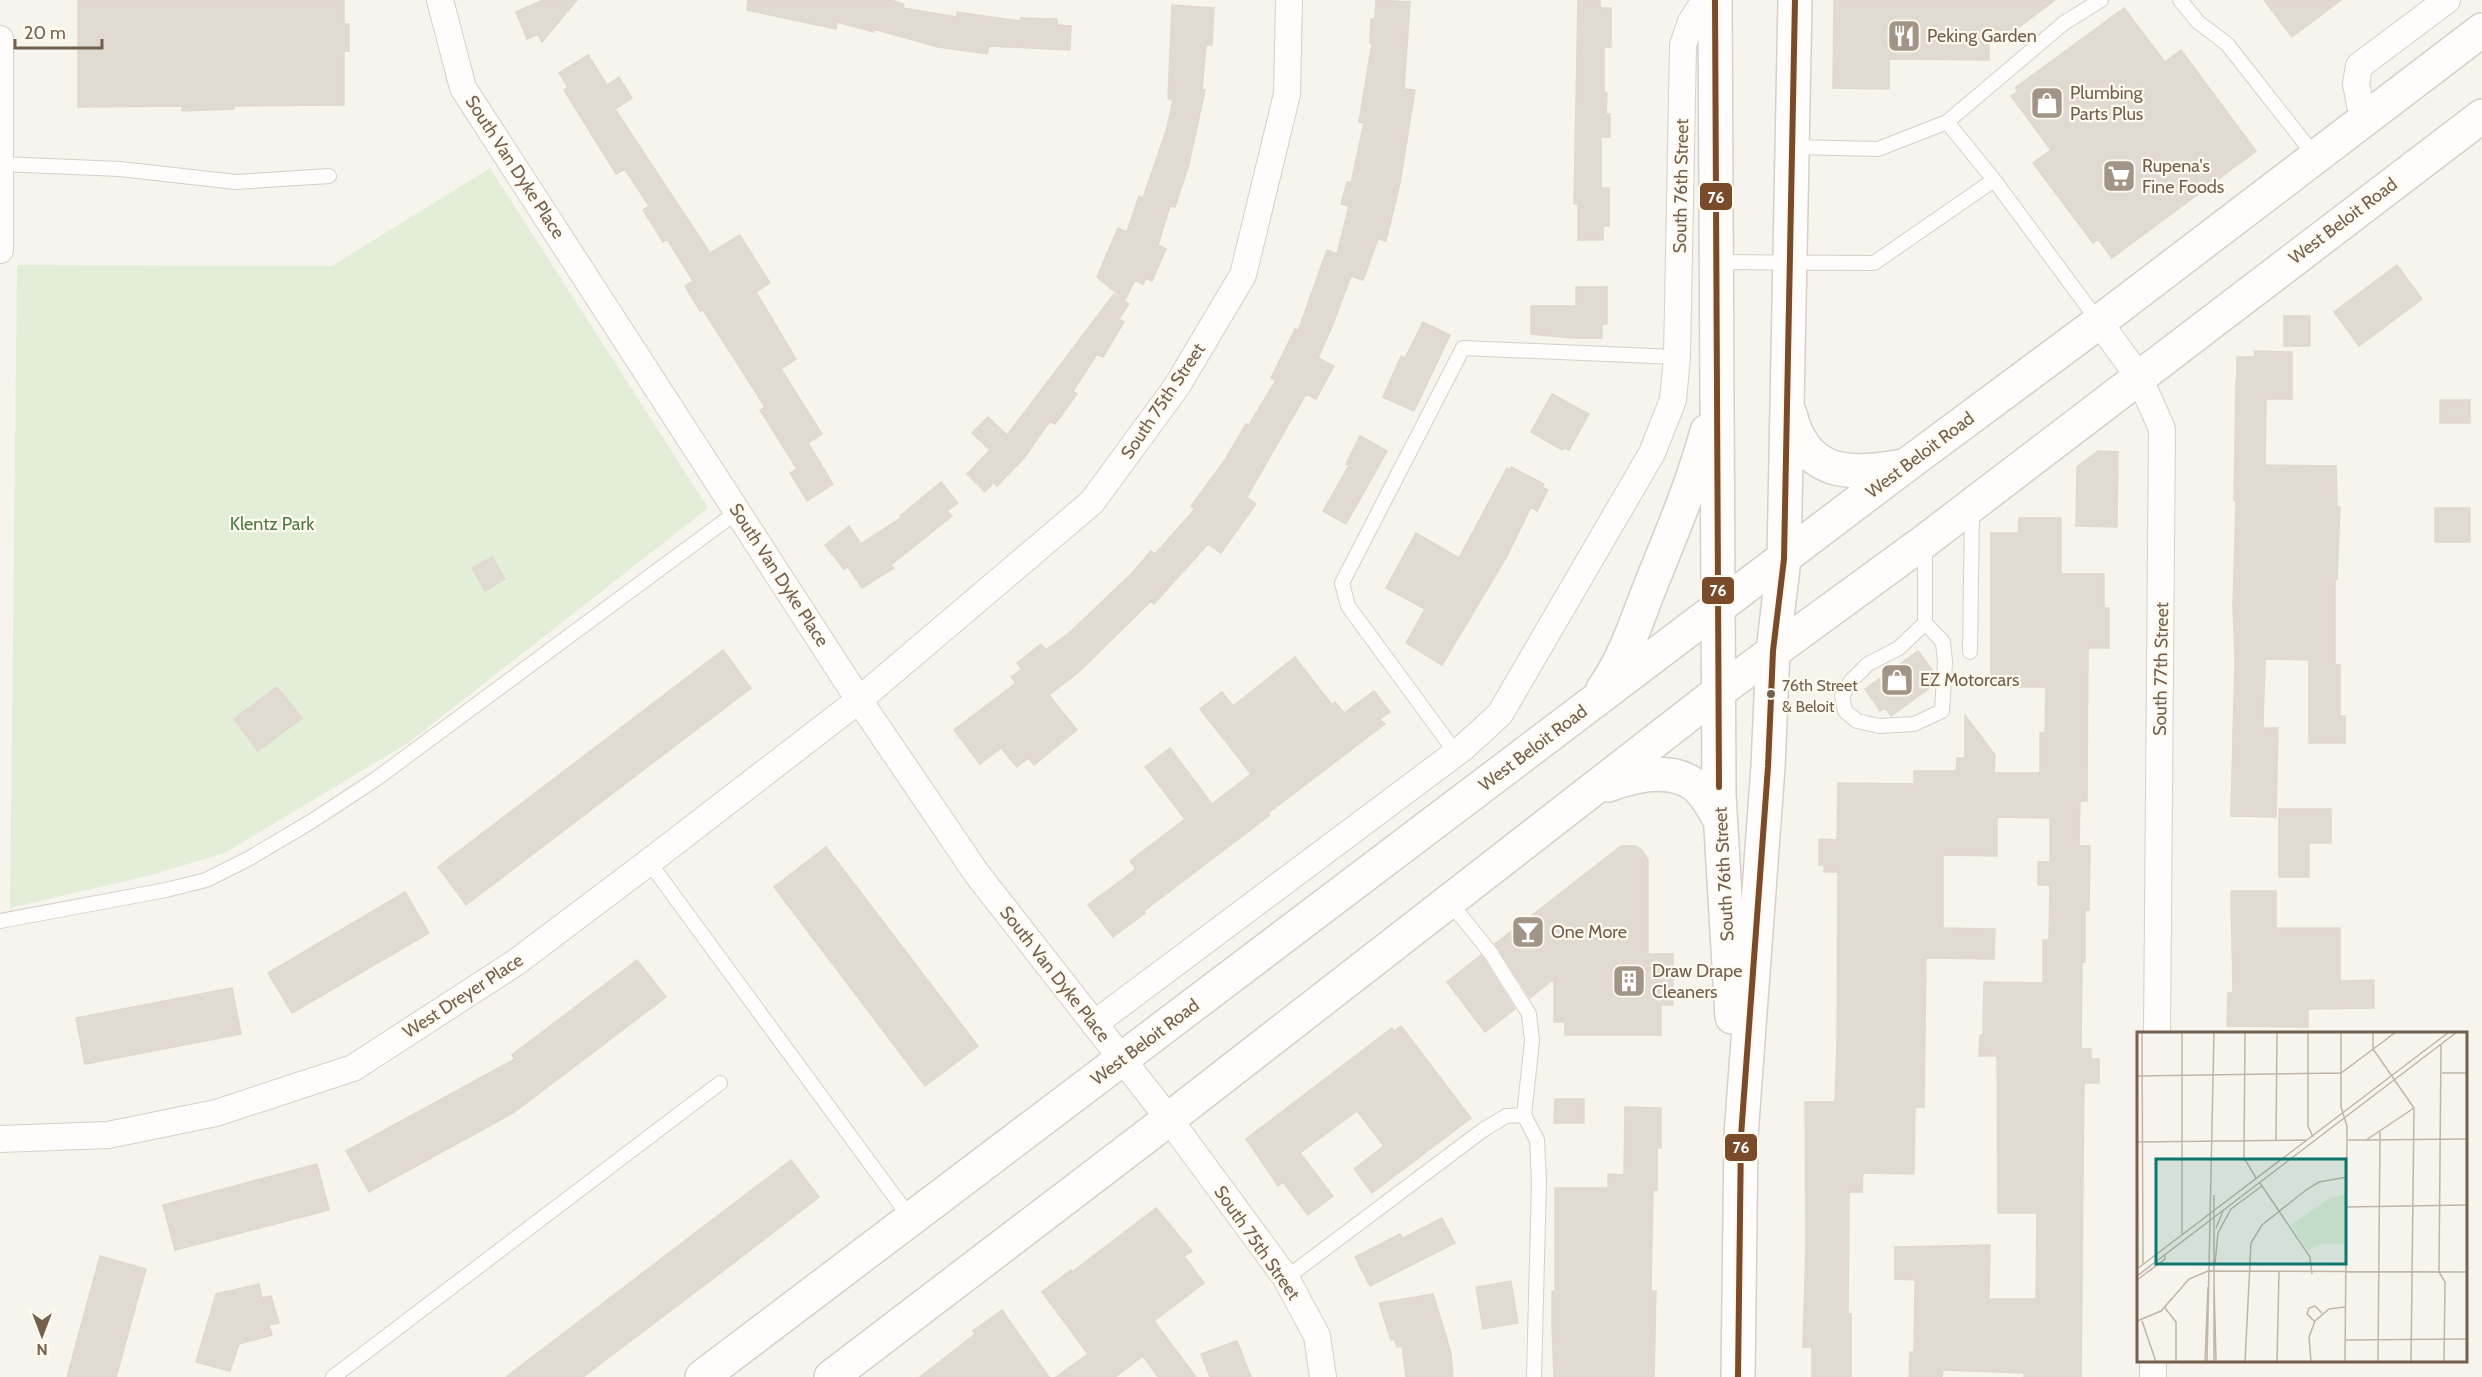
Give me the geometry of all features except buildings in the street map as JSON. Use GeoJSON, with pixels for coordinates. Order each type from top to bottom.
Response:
{"type":"FeatureCollection","features":[{"type":"Feature","properties":{"kind":"main road","name":"South 76th Street"},"geometry":{"type":"LineString","coordinates":[[1715,0],[1720,820],[1741,1136]]}},
{"type":"Feature","properties":{"kind":"main road","name":"South 76th Street"},"geometry":{"type":"LineString","coordinates":[[1738,1377],[1741,1136],[1768,767],[1773,651],[1784,559],[1795,0]]}},
{"type":"Feature","properties":{"kind":"main road","name":"West Beloit Road"},"geometry":{"type":"LineString","coordinates":[[702,1377],[2482,30]]}},
{"type":"Feature","properties":{"kind":"main road","name":"West Beloit Road"},"geometry":{"type":"LineString","coordinates":[[831,1377],[1169,1119],[1718,692],[1925,541],[2482,116]]}},
{"type":"Feature","properties":{"kind":"main road"},"geometry":{"type":"LineString","coordinates":[[1592,703],[1618,664],[1636,621],[1697,468],[1717,395]]}},
{"type":"Feature","properties":{"kind":"main road"},"geometry":{"type":"LineString","coordinates":[[1787,401],[1801,445],[1811,456],[1826,465],[1853,471],[1876,471],[1905,466]]}},
{"type":"Feature","properties":{"kind":"main road"},"geometry":{"type":"LineString","coordinates":[[1590,792],[1630,777],[1646,774],[1683,779],[1695,785],[1703,793],[1720,820]]}},
{"type":"Feature","properties":{"kind":"street","name":"South Van Dyke Place"},"geometry":{"type":"LineString","coordinates":[[440,0],[463,88],[860,700],[977,874],[1169,1119]]}},
{"type":"Feature","properties":{"kind":"street","name":"South 75th Street"},"geometry":{"type":"LineString","coordinates":[[860,700],[1092,502],[1177,386],[1243,275],[1287,94],[1289,0]]}},
{"type":"Feature","properties":{"kind":"street","name":"South 76th Street"},"geometry":{"type":"LineString","coordinates":[[1677,367],[1683,45],[1691,22],[1705,0]]}},
{"type":"Feature","properties":{"kind":"street"},"geometry":{"type":"LineString","coordinates":[[2363,120],[2356,84],[2360,66],[2447,0]]}},
{"type":"Feature","properties":{"kind":"street"},"geometry":{"type":"LineString","coordinates":[[0,39],[0,250]]}},
{"type":"Feature","properties":{"kind":"street","name":"South 77th Street"},"geometry":{"type":"LineString","coordinates":[[2099,322],[2139,376],[2162,429],[2157,1032]]}},
{"type":"Feature","properties":{"kind":"street"},"geometry":{"type":"LineString","coordinates":[[1094,1023],[1456,753],[1500,714],[1652,453],[1673,400],[1677,367]]}},
{"type":"Feature","properties":{"kind":"street","name":"West Dreyer Place"},"geometry":{"type":"LineString","coordinates":[[0,1139],[108,1135],[216,1113],[352,1068],[515,963],[860,700]]}},
{"type":"Feature","properties":{"kind":"street","name":"South 75th Street"},"geometry":{"type":"LineString","coordinates":[[1169,1119],[1287,1278],[1317,1336],[1323,1377]]}},
{"type":"Feature","properties":{"kind":"lane"},"geometry":{"type":"LineString","coordinates":[[1792,147],[1878,149],[1947,122],[2064,23],[2101,0]]}},
{"type":"Feature","properties":{"kind":"lane"},"geometry":{"type":"LineString","coordinates":[[2180,0],[2198,22],[2227,44],[2315,156]]}},
{"type":"Feature","properties":{"kind":"lane"},"geometry":{"type":"LineString","coordinates":[[1947,122],[1994,180],[2099,322]]}},
{"type":"Feature","properties":{"kind":"lane"},"geometry":{"type":"LineString","coordinates":[[1,164],[120,169],[236,182],[329,176]]}},
{"type":"Feature","properties":{"kind":"lane"},"geometry":{"type":"LineString","coordinates":[[1716,262],[1874,263],[1994,180]]}},
{"type":"Feature","properties":{"kind":"lane"},"geometry":{"type":"LineString","coordinates":[[1456,753],[1348,606],[1342,583],[1463,348],[1677,367]]}},
{"type":"Feature","properties":{"kind":"lane"},"geometry":{"type":"LineString","coordinates":[[1970,652],[1972,505]]}},
{"type":"Feature","properties":{"kind":"lane"},"geometry":{"type":"LineString","coordinates":[[0,921],[166,890],[206,880],[248,859],[376,779],[738,511]]}},
{"type":"Feature","properties":{"kind":"lane"},"geometry":{"type":"LineString","coordinates":[[1925,541],[1925,623],[1942,642],[1945,662],[1942,711],[1914,723],[1879,726],[1857,721],[1845,711],[1842,696],[1851,681],[1868,664],[1899,648],[1925,623]]}},
{"type":"Feature","properties":{"kind":"lane"},"geometry":{"type":"LineString","coordinates":[[649,862],[912,1219]]}},
{"type":"Feature","properties":{"kind":"lane"},"geometry":{"type":"LineString","coordinates":[[1448,900],[1490,952],[1529,1014],[1532,1041],[1524,1114],[1537,1140],[1539,1181],[1534,1377]]}},
{"type":"Feature","properties":{"kind":"lane"},"geometry":{"type":"LineString","coordinates":[[333,1377],[720,1083]]}},
{"type":"Feature","properties":{"kind":"lane"},"geometry":{"type":"LineString","coordinates":[[1287,1278],[1483,1130],[1506,1116],[1524,1114]]}},
{"type":"Feature","properties":{"kind":"green space","name":"Klentz Park"},"geometry":{"type":"Polygon","coordinates":[[[490,168],[708,508],[408,743],[225,853],[151,875],[10,908],[17,265],[332,266],[490,168]]]}},
{"type":"Feature","properties":{"kind":"transit line","name":"76"},"geometry":{"type":"LineString","coordinates":[[1715,0],[1719,787]]}},
{"type":"Feature","properties":{"kind":"transit line","name":"76"},"geometry":{"type":"LineString","coordinates":[[1738,1377],[1741,1136],[1768,767],[1773,651],[1784,559],[1795,0]]}},
{"type":"Feature","properties":{"kind":"place","name":"Peking Garden"},"geometry":{"type":"Point","coordinates":[1904,36]}},
{"type":"Feature","properties":{"kind":"place","name":"Plumbing Parts Plus"},"geometry":{"type":"Point","coordinates":[2047,103]}},
{"type":"Feature","properties":{"kind":"place","name":"Rupena's Fine Foods"},"geometry":{"type":"Point","coordinates":[2119,176]}},
{"type":"Feature","properties":{"kind":"place","name":"EZ Motorcars"},"geometry":{"type":"Point","coordinates":[1897,680]}},
{"type":"Feature","properties":{"kind":"place","name":"76th Street & Beloit"},"geometry":{"type":"Point","coordinates":[1771,694]}},
{"type":"Feature","properties":{"kind":"place","name":"One More"},"geometry":{"type":"Point","coordinates":[1528,932]}},
{"type":"Feature","properties":{"kind":"place","name":"Draw Drape Cleaners"},"geometry":{"type":"Point","coordinates":[1629,981]}}]}
